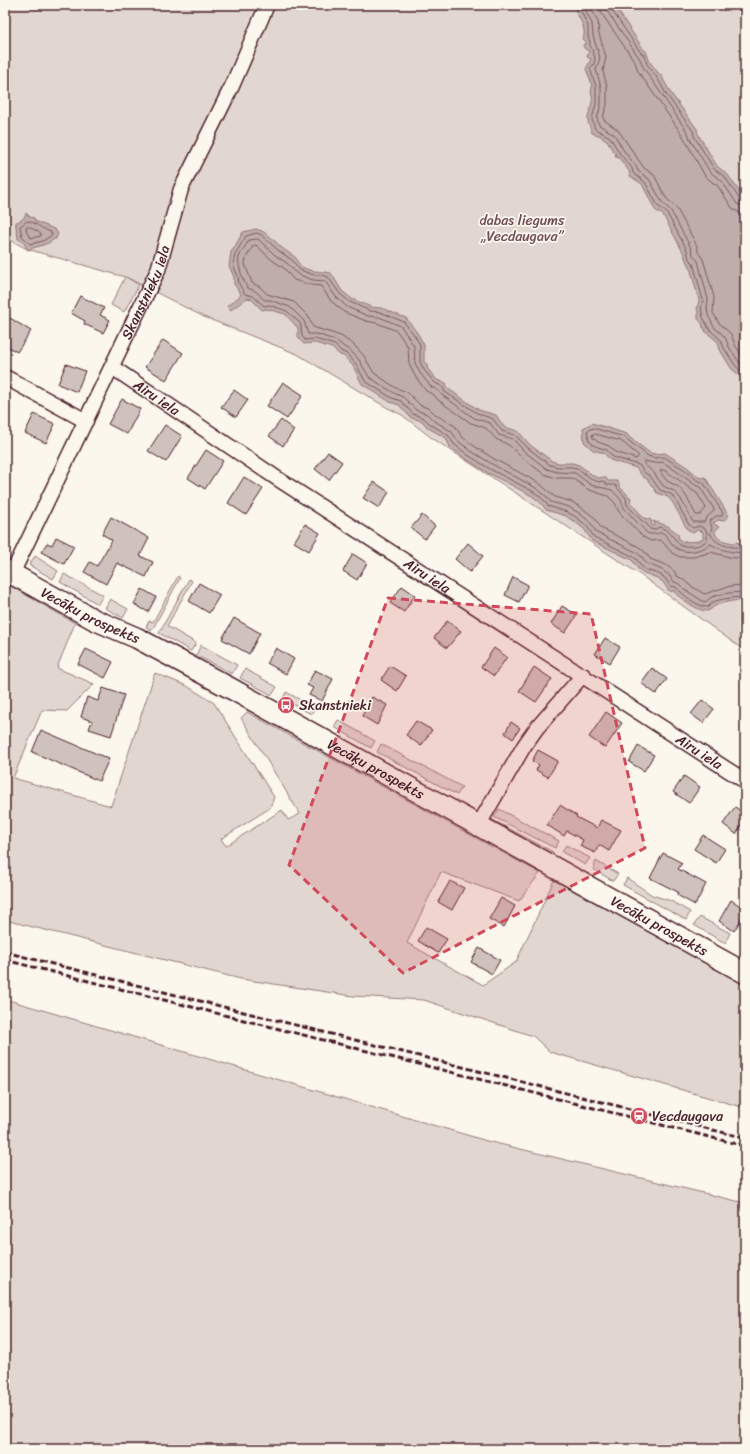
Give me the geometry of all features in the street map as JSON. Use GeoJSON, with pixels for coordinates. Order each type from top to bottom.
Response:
{"type":"FeatureCollection","features":[{"type":"Feature","properties":{"kind":"main road","name":"Vecāķu prospekts"},"geometry":{"type":"LineString","coordinates":[[9,572],[95,620],[137,638],[230,688],[745,973]]}},
{"type":"Feature","properties":{"kind":"street","name":"Skanstnieku iela"},"geometry":{"type":"LineString","coordinates":[[9,572],[86,421],[158,270],[181,189],[232,86],[267,5]]}},
{"type":"Feature","properties":{"kind":"street","name":"Airu iela"},"geometry":{"type":"LineString","coordinates":[[112,367],[278,479],[745,781]]}},
{"type":"Feature","properties":{"kind":"street"},"geometry":{"type":"LineString","coordinates":[[5,377],[86,421]]}},
{"type":"Feature","properties":{"kind":"street"},"geometry":{"type":"LineString","coordinates":[[478,826],[524,746],[536,729],[583,675]]}},
{"type":"Feature","properties":{"kind":"highlighted area"},"geometry":{"type":"Polygon","coordinates":[[[388,598],[591,614],[645,848],[403,973],[289,865],[388,598]]]}},
{"type":"Feature","properties":{"kind":"green space","name":"dabas liegums „Vecdaugava”"},"geometry":{"type":"Polygon","coordinates":[[[5,5],[745,5],[745,651],[639,574],[432,438],[402,415],[297,354],[204,317],[126,277],[139,285],[124,312],[111,305],[125,277],[27,249],[5,237],[5,5]]]}},
{"type":"Feature","properties":{"kind":"green space"},"geometry":{"type":"Polygon","coordinates":[[[35,556],[58,571],[53,579],[29,565],[35,556]]]}},
{"type":"Feature","properties":{"kind":"green space"},"geometry":{"type":"Polygon","coordinates":[[[64,574],[103,595],[98,604],[60,582],[64,574]]]}},
{"type":"Feature","properties":{"kind":"green space"},"geometry":{"type":"Polygon","coordinates":[[[178,576],[180,578],[152,630],[146,627],[149,621],[153,622],[178,576]]]}},
{"type":"Feature","properties":{"kind":"green space"},"geometry":{"type":"Polygon","coordinates":[[[189,579],[192,581],[167,626],[196,643],[191,651],[159,633],[189,579]]]}},
{"type":"Feature","properties":{"kind":"green space"},"geometry":{"type":"Polygon","coordinates":[[[5,583],[75,623],[57,668],[94,684],[67,711],[42,710],[13,778],[111,806],[155,673],[187,686],[214,703],[274,797],[270,808],[221,839],[226,846],[282,810],[288,820],[300,814],[241,718],[247,712],[540,873],[519,901],[441,872],[407,943],[483,985],[516,962],[554,880],[745,985],[745,1108],[550,1052],[533,1036],[424,1000],[353,996],[241,979],[5,920],[5,583]]]}},
{"type":"Feature","properties":{"kind":"green space"},"geometry":{"type":"Polygon","coordinates":[[[110,599],[128,609],[123,618],[105,608],[110,599]]]}},
{"type":"Feature","properties":{"kind":"green space"},"geometry":{"type":"Polygon","coordinates":[[[201,645],[237,665],[232,674],[196,655],[201,645]]]}},
{"type":"Feature","properties":{"kind":"green space"},"geometry":{"type":"Polygon","coordinates":[[[245,669],[277,687],[272,695],[240,678],[245,669]]]}},
{"type":"Feature","properties":{"kind":"green space"},"geometry":{"type":"Polygon","coordinates":[[[286,692],[315,708],[311,714],[283,699],[286,692]]]}},
{"type":"Feature","properties":{"kind":"green space"},"geometry":{"type":"Polygon","coordinates":[[[338,720],[375,741],[371,748],[334,727],[338,720]]]}},
{"type":"Feature","properties":{"kind":"green space"},"geometry":{"type":"Polygon","coordinates":[[[381,744],[462,787],[457,795],[377,752],[381,744]]]}},
{"type":"Feature","properties":{"kind":"green space"},"geometry":{"type":"Polygon","coordinates":[[[499,809],[559,841],[555,848],[494,817],[499,809]]]}},
{"type":"Feature","properties":{"kind":"green space"},"geometry":{"type":"Polygon","coordinates":[[[491,819],[553,852],[550,857],[490,822],[491,819]]]}},
{"type":"Feature","properties":{"kind":"green space"},"geometry":{"type":"Polygon","coordinates":[[[566,845],[590,858],[585,865],[562,852],[566,845]]]}},
{"type":"Feature","properties":{"kind":"green space"},"geometry":{"type":"Polygon","coordinates":[[[596,861],[618,874],[613,881],[593,869],[596,861]]]}},
{"type":"Feature","properties":{"kind":"green space"},"geometry":{"type":"Polygon","coordinates":[[[627,878],[652,895],[671,901],[690,912],[686,920],[623,885],[627,878]]]}},
{"type":"Feature","properties":{"kind":"green space"},"geometry":{"type":"Polygon","coordinates":[[[700,917],[730,933],[725,943],[694,925],[700,917]]]}},
{"type":"Feature","properties":{"kind":"green space"},"geometry":{"type":"Polygon","coordinates":[[[5,999],[487,1141],[745,1203],[745,1449],[5,1449],[5,999]]]}},
{"type":"Feature","properties":{"kind":"water"},"geometry":{"type":"Polygon","coordinates":[[[573,5],[613,5],[616,8],[646,51],[650,62],[661,75],[670,92],[697,129],[698,134],[717,166],[728,175],[745,200],[745,381],[731,368],[720,350],[718,342],[705,331],[705,328],[703,328],[702,323],[698,319],[697,309],[699,300],[689,264],[687,263],[683,252],[663,215],[655,210],[642,184],[630,176],[629,171],[619,158],[616,157],[615,152],[607,140],[592,133],[588,120],[592,101],[592,87],[586,69],[591,59],[587,57],[589,51],[583,46],[587,43],[583,39],[584,28],[575,10],[576,8],[573,5]]]}},
{"type":"Feature","properties":{"kind":"water"},"geometry":{"type":"Polygon","coordinates":[[[26,213],[30,217],[34,218],[35,221],[54,229],[58,233],[56,239],[29,250],[27,249],[23,242],[18,239],[16,224],[16,222],[21,220],[26,213]]]}},
{"type":"Feature","properties":{"kind":"water"},"geometry":{"type":"Polygon","coordinates":[[[256,229],[270,236],[296,258],[304,268],[331,273],[342,291],[352,299],[371,307],[381,308],[406,318],[424,345],[424,362],[428,365],[427,368],[437,380],[446,383],[447,388],[479,410],[496,415],[504,427],[518,431],[530,445],[552,461],[558,463],[573,463],[579,465],[595,477],[606,478],[608,481],[617,481],[620,487],[631,498],[630,502],[644,518],[651,520],[652,525],[654,526],[655,524],[653,521],[668,526],[678,534],[679,539],[683,542],[703,539],[703,532],[698,530],[693,533],[687,529],[673,503],[668,497],[657,493],[647,479],[643,477],[636,468],[610,460],[604,453],[593,450],[584,442],[583,428],[592,423],[627,434],[650,453],[665,453],[687,467],[700,478],[705,477],[729,516],[723,521],[718,520],[713,523],[719,527],[715,531],[715,534],[724,541],[733,543],[736,542],[745,545],[745,602],[727,602],[707,611],[695,607],[674,592],[675,589],[672,592],[668,590],[663,582],[638,569],[632,560],[592,541],[584,529],[574,521],[566,516],[546,510],[541,503],[532,496],[488,473],[466,459],[450,447],[446,438],[428,428],[422,421],[411,418],[399,405],[390,402],[362,384],[353,366],[344,356],[340,355],[332,348],[315,343],[304,344],[298,338],[298,328],[285,314],[267,309],[262,310],[251,299],[247,298],[231,310],[227,306],[241,294],[234,284],[234,277],[229,266],[231,252],[243,232],[256,229]]]}},
{"type":"Feature","properties":{"kind":"building"},"geometry":{"type":"Polygon","coordinates":[[[80,296],[104,308],[100,315],[110,320],[103,333],[84,324],[85,321],[71,313],[80,296]]]}},
{"type":"Feature","properties":{"kind":"building"},"geometry":{"type":"Polygon","coordinates":[[[10,318],[31,331],[17,352],[5,345],[5,326],[10,318]]]}},
{"type":"Feature","properties":{"kind":"building"},"geometry":{"type":"Polygon","coordinates":[[[163,340],[183,353],[166,380],[145,367],[163,340]]]}},
{"type":"Feature","properties":{"kind":"building"},"geometry":{"type":"Polygon","coordinates":[[[66,364],[85,371],[77,392],[58,384],[66,364]]]}},
{"type":"Feature","properties":{"kind":"building"},"geometry":{"type":"Polygon","coordinates":[[[283,382],[303,395],[287,419],[267,406],[283,382]]]}},
{"type":"Feature","properties":{"kind":"building"},"geometry":{"type":"Polygon","coordinates":[[[234,390],[248,400],[236,417],[221,407],[234,390]]]}},
{"type":"Feature","properties":{"kind":"building"},"geometry":{"type":"Polygon","coordinates":[[[122,399],[140,409],[127,434],[108,424],[122,399]]]}},
{"type":"Feature","properties":{"kind":"building"},"geometry":{"type":"Polygon","coordinates":[[[34,414],[55,424],[46,443],[25,433],[34,414]]]}},
{"type":"Feature","properties":{"kind":"building"},"geometry":{"type":"Polygon","coordinates":[[[281,420],[294,430],[283,446],[269,436],[281,420]]]}},
{"type":"Feature","properties":{"kind":"building"},"geometry":{"type":"Polygon","coordinates":[[[165,425],[182,436],[166,462],[148,451],[165,425]]]}},
{"type":"Feature","properties":{"kind":"building"},"geometry":{"type":"Polygon","coordinates":[[[206,450],[223,461],[205,489],[188,478],[206,450]]]}},
{"type":"Feature","properties":{"kind":"building"},"geometry":{"type":"Polygon","coordinates":[[[328,452],[342,462],[329,480],[315,469],[328,452]]]}},
{"type":"Feature","properties":{"kind":"building"},"geometry":{"type":"Polygon","coordinates":[[[244,477],[263,489],[246,515],[228,503],[244,477]]]}},
{"type":"Feature","properties":{"kind":"building"},"geometry":{"type":"Polygon","coordinates":[[[374,482],[389,492],[379,508],[363,498],[374,482]]]}},
{"type":"Feature","properties":{"kind":"building"},"geometry":{"type":"Polygon","coordinates":[[[422,515],[435,526],[425,539],[411,528],[422,515]]]}},
{"type":"Feature","properties":{"kind":"building"},"geometry":{"type":"Polygon","coordinates":[[[111,517],[149,538],[140,556],[153,562],[146,577],[117,563],[106,584],[84,572],[90,562],[97,566],[112,540],[102,534],[111,517]]]}},
{"type":"Feature","properties":{"kind":"building"},"geometry":{"type":"Polygon","coordinates":[[[305,524],[320,533],[309,551],[294,542],[305,524]]]}},
{"type":"Feature","properties":{"kind":"building"},"geometry":{"type":"Polygon","coordinates":[[[56,537],[74,546],[64,564],[41,552],[47,543],[52,545],[56,537]]]}},
{"type":"Feature","properties":{"kind":"building"},"geometry":{"type":"Polygon","coordinates":[[[468,543],[483,556],[470,572],[455,559],[468,543]]]}},
{"type":"Feature","properties":{"kind":"building"},"geometry":{"type":"Polygon","coordinates":[[[353,554],[367,563],[357,580],[343,571],[353,554]]]}},
{"type":"Feature","properties":{"kind":"building"},"geometry":{"type":"Polygon","coordinates":[[[513,577],[528,585],[519,602],[505,595],[513,577]]]}},
{"type":"Feature","properties":{"kind":"building"},"geometry":{"type":"Polygon","coordinates":[[[199,583],[220,595],[209,613],[189,601],[199,583]]]}},
{"type":"Feature","properties":{"kind":"building"},"geometry":{"type":"Polygon","coordinates":[[[402,586],[415,595],[404,612],[390,603],[402,586]]]}},
{"type":"Feature","properties":{"kind":"building"},"geometry":{"type":"Polygon","coordinates":[[[142,589],[156,597],[148,612],[134,604],[142,589]]]}},
{"type":"Feature","properties":{"kind":"building"},"geometry":{"type":"Polygon","coordinates":[[[562,606],[577,615],[565,633],[551,624],[562,606]]]}},
{"type":"Feature","properties":{"kind":"building"},"geometry":{"type":"Polygon","coordinates":[[[234,618],[260,633],[249,654],[222,639],[234,618]]]}},
{"type":"Feature","properties":{"kind":"building"},"geometry":{"type":"Polygon","coordinates":[[[447,621],[461,631],[447,648],[434,638],[447,621]]]}},
{"type":"Feature","properties":{"kind":"building"},"geometry":{"type":"Polygon","coordinates":[[[605,638],[620,647],[610,663],[595,654],[605,638]]]}},
{"type":"Feature","properties":{"kind":"building"},"geometry":{"type":"Polygon","coordinates":[[[276,648],[294,659],[286,674],[267,663],[276,648]]]}},
{"type":"Feature","properties":{"kind":"building"},"geometry":{"type":"Polygon","coordinates":[[[494,648],[507,657],[494,676],[481,667],[494,648]]]}},
{"type":"Feature","properties":{"kind":"building"},"geometry":{"type":"Polygon","coordinates":[[[86,649],[113,662],[105,678],[78,664],[86,649]]]}},
{"type":"Feature","properties":{"kind":"building"},"geometry":{"type":"Polygon","coordinates":[[[390,666],[406,676],[397,691],[381,680],[390,666]]]}},
{"type":"Feature","properties":{"kind":"building"},"geometry":{"type":"Polygon","coordinates":[[[534,667],[552,679],[536,702],[519,691],[534,667]]]}},
{"type":"Feature","properties":{"kind":"building"},"geometry":{"type":"Polygon","coordinates":[[[652,668],[667,679],[656,694],[641,683],[652,668]]]}},
{"type":"Feature","properties":{"kind":"building"},"geometry":{"type":"Polygon","coordinates":[[[315,670],[333,679],[322,701],[309,695],[313,688],[307,685],[315,670]]]}},
{"type":"Feature","properties":{"kind":"building"},"geometry":{"type":"Polygon","coordinates":[[[103,688],[124,695],[111,736],[89,729],[92,721],[81,717],[87,697],[98,701],[103,688]]]}},
{"type":"Feature","properties":{"kind":"building"},"geometry":{"type":"Polygon","coordinates":[[[372,697],[387,705],[377,725],[362,716],[372,697]]]}},
{"type":"Feature","properties":{"kind":"building"},"geometry":{"type":"Polygon","coordinates":[[[702,700],[714,709],[703,723],[691,714],[702,700]]]}},
{"type":"Feature","properties":{"kind":"building"},"geometry":{"type":"Polygon","coordinates":[[[606,712],[622,723],[605,748],[589,737],[606,712]]]}},
{"type":"Feature","properties":{"kind":"building"},"geometry":{"type":"Polygon","coordinates":[[[416,721],[432,730],[421,746],[406,735],[416,721]]]}},
{"type":"Feature","properties":{"kind":"building"},"geometry":{"type":"Polygon","coordinates":[[[511,722],[520,728],[513,739],[505,733],[511,722]]]}},
{"type":"Feature","properties":{"kind":"building"},"geometry":{"type":"Polygon","coordinates":[[[41,730],[109,759],[99,781],[32,752],[41,730]]]}},
{"type":"Feature","properties":{"kind":"building"},"geometry":{"type":"Polygon","coordinates":[[[638,746],[654,755],[644,771],[629,762],[638,746]]]}},
{"type":"Feature","properties":{"kind":"building"},"geometry":{"type":"Polygon","coordinates":[[[538,750],[558,761],[548,777],[536,770],[539,765],[532,761],[538,750]]]}},
{"type":"Feature","properties":{"kind":"building"},"geometry":{"type":"Polygon","coordinates":[[[684,776],[700,787],[689,803],[673,792],[684,776]]]}},
{"type":"Feature","properties":{"kind":"building"},"geometry":{"type":"Polygon","coordinates":[[[560,805],[577,816],[576,817],[597,828],[601,820],[621,830],[609,851],[599,845],[595,853],[580,846],[583,840],[567,831],[564,836],[547,825],[560,805]]]}},
{"type":"Feature","properties":{"kind":"building"},"geometry":{"type":"Polygon","coordinates":[[[735,807],[745,814],[745,821],[736,834],[723,824],[735,807]]]}},
{"type":"Feature","properties":{"kind":"building"},"geometry":{"type":"Polygon","coordinates":[[[703,835],[725,849],[716,863],[694,849],[703,835]]]}},
{"type":"Feature","properties":{"kind":"building"},"geometry":{"type":"Polygon","coordinates":[[[663,853],[682,863],[678,869],[706,884],[695,905],[677,895],[678,892],[650,878],[663,853]]]}},
{"type":"Feature","properties":{"kind":"building"},"geometry":{"type":"Polygon","coordinates":[[[450,881],[464,888],[452,910],[438,902],[450,881]]]}},
{"type":"Feature","properties":{"kind":"building"},"geometry":{"type":"Polygon","coordinates":[[[501,898],[515,906],[504,927],[489,919],[501,898]]]}},
{"type":"Feature","properties":{"kind":"building"},"geometry":{"type":"Polygon","coordinates":[[[731,900],[745,909],[745,913],[734,931],[719,921],[731,900]]]}},
{"type":"Feature","properties":{"kind":"building"},"geometry":{"type":"Polygon","coordinates":[[[426,927],[447,939],[438,953],[418,941],[426,927]]]}},
{"type":"Feature","properties":{"kind":"building"},"geometry":{"type":"Polygon","coordinates":[[[479,948],[500,960],[492,974],[471,962],[479,948]]]}},
{"type":"Feature","properties":{"kind":"railway"},"geometry":{"type":"LineString","coordinates":[[5,952],[745,1138]]}},
{"type":"Feature","properties":{"kind":"railway"},"geometry":{"type":"LineString","coordinates":[[5,960],[745,1146]]}},
{"type":"Feature","properties":{"kind":"place","name":"Skanstnieki"},"geometry":{"type":"Point","coordinates":[286,705]}},
{"type":"Feature","properties":{"kind":"place","name":"Vecdaugava"},"geometry":{"type":"Point","coordinates":[639,1116]}}]}
